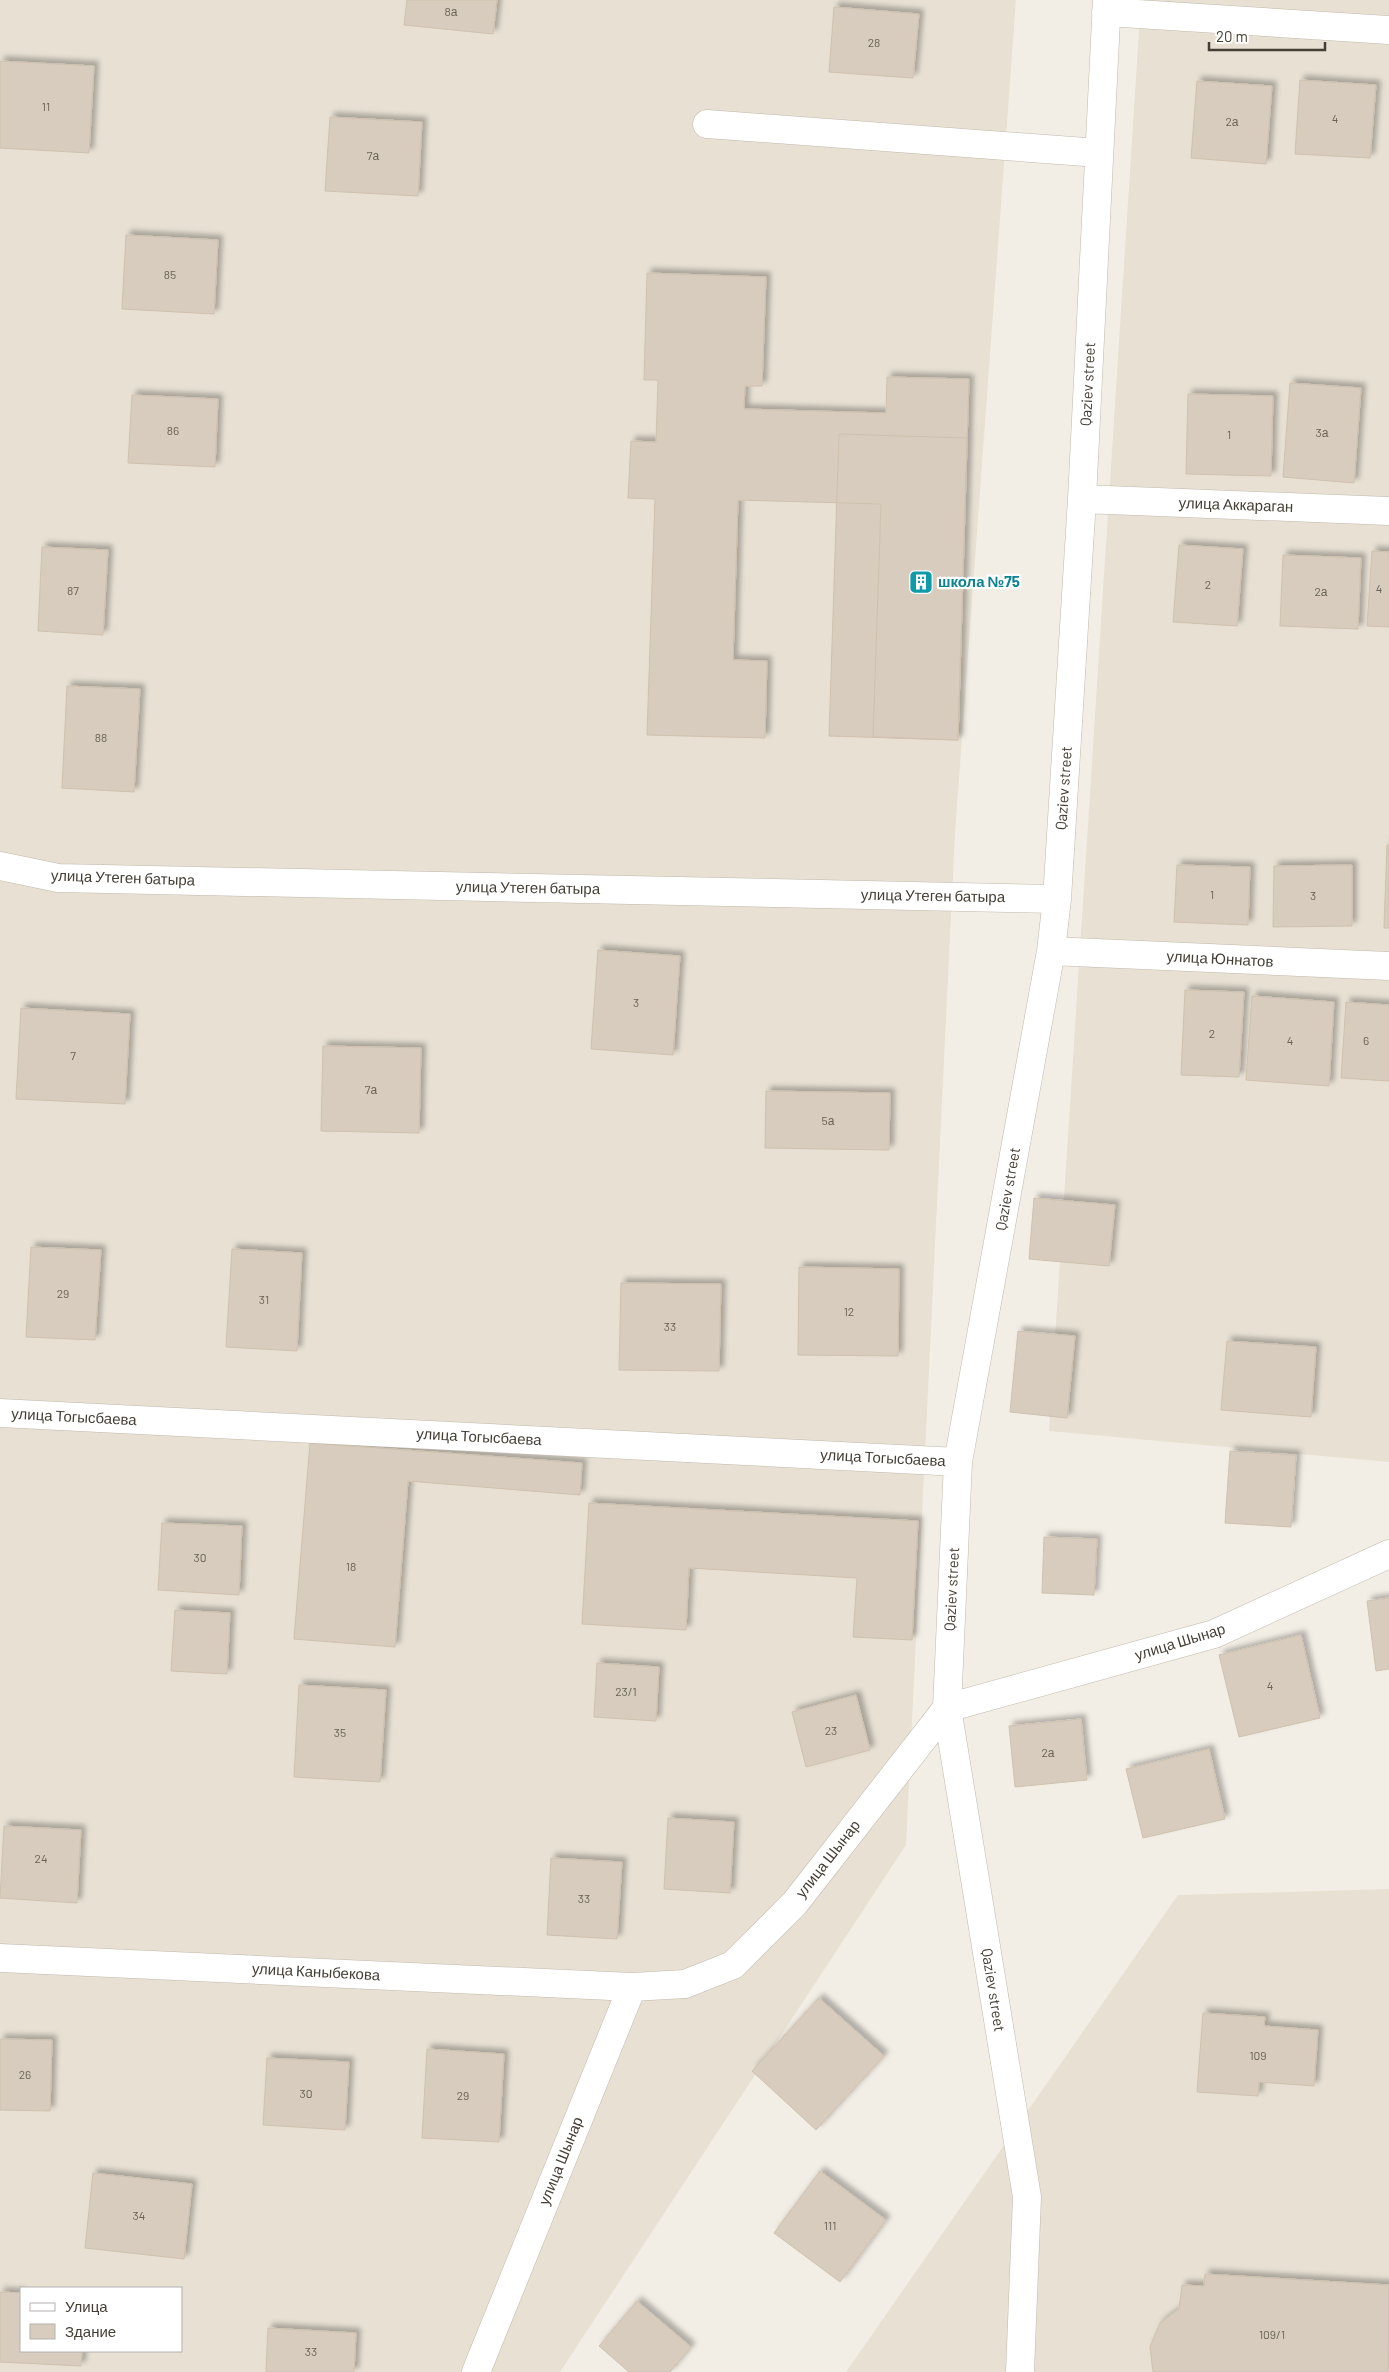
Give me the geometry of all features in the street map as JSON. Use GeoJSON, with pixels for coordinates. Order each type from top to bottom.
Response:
{"type":"FeatureCollection","features":[{"type":"Feature","properties":{"kind":"street"},"geometry":{"type":"LineString","coordinates":[[1107,6],[1389,30]]}},
{"type":"Feature","properties":{"kind":"street","name":"Qaziev street"},"geometry":{"type":"LineString","coordinates":[[1020,2372],[1027,2197],[946,1708],[958,1462],[1051,951],[1057,899],[1082,499],[1107,6]]}},
{"type":"Feature","properties":{"kind":"street"},"geometry":{"type":"LineString","coordinates":[[707,124],[1099,153]]}},
{"type":"Feature","properties":{"kind":"street","name":"улица Аккараган"},"geometry":{"type":"LineString","coordinates":[[1082,499],[1389,511]]}},
{"type":"Feature","properties":{"kind":"street","name":"улица Утеген батыра"},"geometry":{"type":"LineString","coordinates":[[0,866],[58,878],[1057,899]]}},
{"type":"Feature","properties":{"kind":"street","name":"улица Юннатов"},"geometry":{"type":"LineString","coordinates":[[1051,951],[1389,966]]}},
{"type":"Feature","properties":{"kind":"street","name":"улица Тогысбаева"},"geometry":{"type":"LineString","coordinates":[[0,1413],[958,1462]]}},
{"type":"Feature","properties":{"kind":"street","name":"улица Шынар"},"geometry":{"type":"LineString","coordinates":[[476,2372],[632,1987],[685,1984],[733,1966],[795,1903],[946,1708],[1214,1634],[1389,1554]]}},
{"type":"Feature","properties":{"kind":"street","name":"улица Каныбекова"},"geometry":{"type":"LineString","coordinates":[[0,1958],[632,1987]]}},
{"type":"Feature","properties":{"kind":"shaded area"},"geometry":{"type":"Polygon","coordinates":[[[0,0],[1016,0],[955,833],[906,1845],[560,2372],[0,2372],[0,0]]]}},
{"type":"Feature","properties":{"kind":"shaded area"},"geometry":{"type":"Polygon","coordinates":[[[1141,0],[1389,0],[1389,1462],[1049,1431],[1141,0]]]}},
{"type":"Feature","properties":{"kind":"shaded area"},"geometry":{"type":"Polygon","coordinates":[[[1389,1889],[1389,2372],[846,2372],[1178,1895],[1389,1889]]]}},
{"type":"Feature","properties":{"kind":"building"},"geometry":{"type":"Polygon","coordinates":[[[407,0],[497,0],[493,34],[404,25],[407,0]]]}},
{"type":"Feature","properties":{"kind":"building"},"geometry":{"type":"Polygon","coordinates":[[[834,7],[919,14],[913,78],[829,72],[834,7]]]}},
{"type":"Feature","properties":{"kind":"building"},"geometry":{"type":"Polygon","coordinates":[[[0,61],[94,66],[89,153],[0,148],[0,61]]]}},
{"type":"Feature","properties":{"kind":"building"},"geometry":{"type":"Polygon","coordinates":[[[1300,80],[1376,85],[1370,158],[1295,154],[1300,80]]]}},
{"type":"Feature","properties":{"kind":"building"},"geometry":{"type":"Polygon","coordinates":[[[1197,81],[1272,86],[1266,164],[1191,158],[1197,81]]]}},
{"type":"Feature","properties":{"kind":"building"},"geometry":{"type":"Polygon","coordinates":[[[330,117],[422,122],[418,196],[325,191],[330,117]]]}},
{"type":"Feature","properties":{"kind":"building"},"geometry":{"type":"Polygon","coordinates":[[[126,235],[218,240],[214,314],[122,309],[126,235]]]}},
{"type":"Feature","properties":{"kind":"building","name":"школа №75"},"geometry":{"type":"Polygon","coordinates":[[[647,273],[766,277],[762,386],[745,386],[744,409],[886,413],[887,377],[969,379],[958,740],[873,737],[881,504],[738,500],[733,660],[767,661],[765,738],[647,735],[655,499],[628,498],[631,441],[656,442],[658,380],[644,380],[647,273]]]}},
{"type":"Feature","properties":{"kind":"building"},"geometry":{"type":"Polygon","coordinates":[[[1290,383],[1361,388],[1354,483],[1283,477],[1290,383]]]}},
{"type":"Feature","properties":{"kind":"building"},"geometry":{"type":"Polygon","coordinates":[[[1188,394],[1273,396],[1271,476],[1186,474],[1188,394]]]}},
{"type":"Feature","properties":{"kind":"building"},"geometry":{"type":"Polygon","coordinates":[[[132,395],[218,399],[215,467],[128,463],[132,395]]]}},
{"type":"Feature","properties":{"kind":"building"},"geometry":{"type":"Polygon","coordinates":[[[839,434],[967,438],[958,740],[829,736],[839,434]]]}},
{"type":"Feature","properties":{"kind":"building"},"geometry":{"type":"Polygon","coordinates":[[[1179,545],[1243,549],[1237,626],[1173,622],[1179,545]]]}},
{"type":"Feature","properties":{"kind":"building"},"geometry":{"type":"Polygon","coordinates":[[[42,547],[108,550],[103,635],[38,631],[42,547]]]}},
{"type":"Feature","properties":{"kind":"building"},"geometry":{"type":"Polygon","coordinates":[[[1372,551],[1389,552],[1389,627],[1367,626],[1372,551]]]}},
{"type":"Feature","properties":{"kind":"building"},"geometry":{"type":"Polygon","coordinates":[[[1283,555],[1361,558],[1358,629],[1280,626],[1283,555]]]}},
{"type":"Feature","properties":{"kind":"building"},"geometry":{"type":"Polygon","coordinates":[[[67,686],[140,689],[134,792],[62,788],[67,686]]]}},
{"type":"Feature","properties":{"kind":"building"},"geometry":{"type":"Polygon","coordinates":[[[1387,845],[1389,845],[1389,928],[1384,928],[1387,845]]]}},
{"type":"Feature","properties":{"kind":"building"},"geometry":{"type":"Polygon","coordinates":[[[1177,865],[1250,867],[1248,925],[1174,922],[1177,865]]]}},
{"type":"Feature","properties":{"kind":"building"},"geometry":{"type":"Polygon","coordinates":[[[1352,865],[1352,926],[1273,927],[1274,866],[1352,865]]]}},
{"type":"Feature","properties":{"kind":"building"},"geometry":{"type":"Polygon","coordinates":[[[598,950],[680,956],[673,1055],[591,1049],[598,950]]]}},
{"type":"Feature","properties":{"kind":"building"},"geometry":{"type":"Polygon","coordinates":[[[1185,990],[1244,992],[1239,1077],[1181,1075],[1185,990]]]}},
{"type":"Feature","properties":{"kind":"building"},"geometry":{"type":"Polygon","coordinates":[[[1252,996],[1334,1002],[1329,1086],[1246,1080],[1252,996]]]}},
{"type":"Feature","properties":{"kind":"building"},"geometry":{"type":"Polygon","coordinates":[[[1346,1002],[1389,1005],[1389,1081],[1341,1078],[1346,1002]]]}},
{"type":"Feature","properties":{"kind":"building"},"geometry":{"type":"Polygon","coordinates":[[[21,1008],[130,1014],[125,1104],[16,1099],[21,1008]]]}},
{"type":"Feature","properties":{"kind":"building"},"geometry":{"type":"Polygon","coordinates":[[[323,1046],[421,1048],[419,1133],[321,1131],[323,1046]]]}},
{"type":"Feature","properties":{"kind":"building"},"geometry":{"type":"Polygon","coordinates":[[[766,1091],[890,1093],[889,1150],[765,1148],[766,1091]]]}},
{"type":"Feature","properties":{"kind":"building"},"geometry":{"type":"Polygon","coordinates":[[[1034,1198],[1115,1205],[1109,1266],[1029,1259],[1034,1198]]]}},
{"type":"Feature","properties":{"kind":"building"},"geometry":{"type":"Polygon","coordinates":[[[31,1247],[101,1250],[95,1340],[26,1337],[31,1247]]]}},
{"type":"Feature","properties":{"kind":"building"},"geometry":{"type":"Polygon","coordinates":[[[232,1249],[302,1253],[297,1351],[226,1347],[232,1249]]]}},
{"type":"Feature","properties":{"kind":"building"},"geometry":{"type":"Polygon","coordinates":[[[799,1267],[899,1269],[898,1356],[798,1355],[799,1267]]]}},
{"type":"Feature","properties":{"kind":"building"},"geometry":{"type":"Polygon","coordinates":[[[621,1283],[721,1284],[719,1371],[619,1370],[621,1283]]]}},
{"type":"Feature","properties":{"kind":"building"},"geometry":{"type":"Polygon","coordinates":[[[1018,1331],[1075,1336],[1067,1418],[1010,1412],[1018,1331]]]}},
{"type":"Feature","properties":{"kind":"building"},"geometry":{"type":"Polygon","coordinates":[[[1227,1341],[1316,1347],[1311,1417],[1221,1410],[1227,1341]]]}},
{"type":"Feature","properties":{"kind":"building"},"geometry":{"type":"Polygon","coordinates":[[[310,1443],[582,1463],[580,1495],[408,1481],[395,1647],[294,1639],[310,1443]]]}},
{"type":"Feature","properties":{"kind":"building"},"geometry":{"type":"Polygon","coordinates":[[[1230,1451],[1296,1455],[1291,1527],[1225,1523],[1230,1451]]]}},
{"type":"Feature","properties":{"kind":"building"},"geometry":{"type":"Polygon","coordinates":[[[589,1503],[918,1521],[912,1640],[853,1637],[857,1578],[689,1568],[686,1630],[582,1624],[589,1503]]]}},
{"type":"Feature","properties":{"kind":"building"},"geometry":{"type":"Polygon","coordinates":[[[162,1523],[242,1526],[239,1595],[158,1590],[162,1523]]]}},
{"type":"Feature","properties":{"kind":"building"},"geometry":{"type":"Polygon","coordinates":[[[1044,1537],[1097,1539],[1094,1595],[1042,1593],[1044,1537]]]}},
{"type":"Feature","properties":{"kind":"building"},"geometry":{"type":"Polygon","coordinates":[[[1389,1598],[1389,1669],[1376,1671],[1367,1601],[1389,1598]]]}},
{"type":"Feature","properties":{"kind":"building"},"geometry":{"type":"Polygon","coordinates":[[[175,1610],[230,1613],[227,1674],[171,1671],[175,1610]]]}},
{"type":"Feature","properties":{"kind":"building"},"geometry":{"type":"Polygon","coordinates":[[[1301,1635],[1320,1718],[1239,1737],[1219,1655],[1301,1635]]]}},
{"type":"Feature","properties":{"kind":"building"},"geometry":{"type":"Polygon","coordinates":[[[597,1663],[659,1667],[656,1721],[594,1717],[597,1663]]]}},
{"type":"Feature","properties":{"kind":"building"},"geometry":{"type":"Polygon","coordinates":[[[299,1685],[386,1690],[380,1782],[294,1777],[299,1685]]]}},
{"type":"Feature","properties":{"kind":"building"},"geometry":{"type":"Polygon","coordinates":[[[856,1695],[870,1750],[806,1767],[792,1712],[856,1695]]]}},
{"type":"Feature","properties":{"kind":"building"},"geometry":{"type":"Polygon","coordinates":[[[1081,1719],[1087,1780],[1015,1787],[1009,1726],[1081,1719]]]}},
{"type":"Feature","properties":{"kind":"building"},"geometry":{"type":"Polygon","coordinates":[[[1209,1749],[1225,1819],[1143,1838],[1126,1769],[1209,1749]]]}},
{"type":"Feature","properties":{"kind":"building"},"geometry":{"type":"Polygon","coordinates":[[[668,1818],[734,1822],[730,1893],[664,1889],[668,1818]]]}},
{"type":"Feature","properties":{"kind":"building"},"geometry":{"type":"Polygon","coordinates":[[[4,1826],[81,1830],[77,1903],[0,1898],[4,1826]]]}},
{"type":"Feature","properties":{"kind":"building"},"geometry":{"type":"Polygon","coordinates":[[[551,1858],[622,1862],[617,1939],[547,1935],[551,1858]]]}},
{"type":"Feature","properties":{"kind":"building"},"geometry":{"type":"Polygon","coordinates":[[[819,1998],[884,2056],[816,2130],[752,2071],[819,1998]]]}},
{"type":"Feature","properties":{"kind":"building"},"geometry":{"type":"Polygon","coordinates":[[[1203,2013],[1265,2017],[1264,2026],[1318,2030],[1314,2086],[1259,2082],[1258,2096],[1197,2092],[1203,2013]]]}},
{"type":"Feature","properties":{"kind":"building"},"geometry":{"type":"Polygon","coordinates":[[[0,2039],[52,2040],[50,2111],[0,2110],[0,2039]]]}},
{"type":"Feature","properties":{"kind":"building"},"geometry":{"type":"Polygon","coordinates":[[[427,2049],[504,2054],[499,2142],[422,2138],[427,2049]]]}},
{"type":"Feature","properties":{"kind":"building"},"geometry":{"type":"Polygon","coordinates":[[[267,2058],[349,2062],[345,2130],[263,2125],[267,2058]]]}},
{"type":"Feature","properties":{"kind":"building"},"geometry":{"type":"Polygon","coordinates":[[[820,2171],[886,2220],[840,2282],[774,2233],[820,2171]]]}},
{"type":"Feature","properties":{"kind":"building"},"geometry":{"type":"Polygon","coordinates":[[[93,2173],[192,2184],[184,2259],[85,2248],[93,2173]]]}},
{"type":"Feature","properties":{"kind":"building"},"geometry":{"type":"Polygon","coordinates":[[[1205,2274],[1389,2285],[1388,2372],[1153,2372],[1150,2347],[1160,2323],[1179,2309],[1182,2285],[1204,2286],[1205,2274]]]}},
{"type":"Feature","properties":{"kind":"building"},"geometry":{"type":"Polygon","coordinates":[[[0,2292],[20,2293],[20,2352],[82,2352],[81,2366],[0,2362],[0,2292]]]}},
{"type":"Feature","properties":{"kind":"building"},"geometry":{"type":"Polygon","coordinates":[[[637,2301],[691,2347],[670,2372],[629,2372],[599,2346],[637,2301]]]}},
{"type":"Feature","properties":{"kind":"building"},"geometry":{"type":"Polygon","coordinates":[[[268,2328],[356,2333],[354,2372],[266,2372],[268,2328]]]}},
{"type":"Feature","properties":{"kind":"place","name":"школа №75"},"geometry":{"type":"Point","coordinates":[921,582]}}]}
